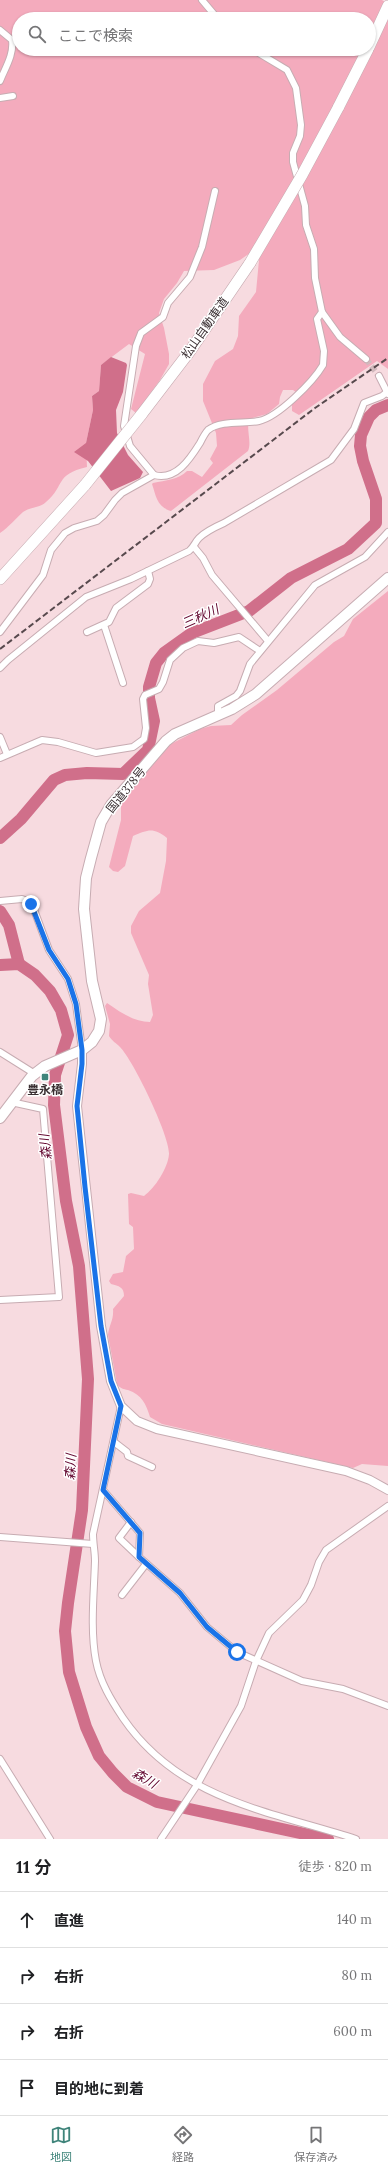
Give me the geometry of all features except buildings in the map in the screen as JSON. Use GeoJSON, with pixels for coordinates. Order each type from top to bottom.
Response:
{"type":"FeatureCollection","features":[{"type":"Feature","properties":{"kind":"highway","name":"松山自動車道"},"geometry":{"type":"LineString","coordinates":[[376,31],[388,6]]}},
{"type":"Feature","properties":{"kind":"highway","name":"松山自動車道"},"geometry":{"type":"LineString","coordinates":[[0,579],[85,485],[190,351],[250,263],[302,175],[364,56]]}},
{"type":"Feature","properties":{"kind":"highway","name":"国道378号"},"geometry":{"type":"LineString","coordinates":[[0,1118],[11,1102],[35,1074],[45,1066],[77,1053],[96,1038],[101,1019],[92,982],[85,929],[84,898],[86,878],[101,822],[118,796],[166,741],[175,734],[218,716],[256,694],[388,578]]}},
{"type":"Feature","properties":{"kind":"street"},"geometry":{"type":"LineString","coordinates":[[202,0],[212,12]]}},
{"type":"Feature","properties":{"kind":"street"},"geometry":{"type":"LineString","coordinates":[[0,30],[12,40]]}},
{"type":"Feature","properties":{"kind":"street"},"geometry":{"type":"LineString","coordinates":[[0,81],[12,54]]}},
{"type":"Feature","properties":{"kind":"street"},"geometry":{"type":"LineString","coordinates":[[264,56],[287,70],[296,88],[301,125],[300,136],[293,153],[293,162],[305,206],[306,225],[314,249],[315,278],[322,312],[340,337],[366,359]]}},
{"type":"Feature","properties":{"kind":"street"},"geometry":{"type":"LineString","coordinates":[[0,98],[13,96]]}},
{"type":"Feature","properties":{"kind":"street"},"geometry":{"type":"LineString","coordinates":[[154,475],[130,446],[124,426],[136,346],[142,333],[163,317],[168,303],[190,277],[202,247],[215,191]]}},
{"type":"Feature","properties":{"kind":"street"},"geometry":{"type":"LineString","coordinates":[[0,632],[43,575],[51,550],[65,533],[74,528],[97,521],[104,515],[122,493],[154,475],[168,476],[186,464],[207,431],[217,425],[268,418],[293,398],[323,365],[324,351],[317,319],[322,312]]}},
{"type":"Feature","properties":{"kind":"street"},"geometry":{"type":"LineString","coordinates":[[0,668],[64,613],[86,597],[148,572],[194,547],[198,539],[215,527],[331,460],[354,429],[364,403],[387,394],[379,376]]}},
{"type":"Feature","properties":{"kind":"street"},"geometry":{"type":"LineString","coordinates":[[218,716],[218,706],[236,696],[240,691],[246,671],[260,651],[315,585],[365,557],[388,532]]}},
{"type":"Feature","properties":{"kind":"street"},"geometry":{"type":"LineString","coordinates":[[194,547],[203,558],[212,575],[245,617],[268,641]]}},
{"type":"Feature","properties":{"kind":"street"},"geometry":{"type":"LineString","coordinates":[[87,632],[94,627],[104,625],[109,622],[116,608],[148,584],[150,579],[148,572]]}},
{"type":"Feature","properties":{"kind":"street"},"geometry":{"type":"LineString","coordinates":[[104,625],[123,682]]}},
{"type":"Feature","properties":{"kind":"street"},"geometry":{"type":"LineString","coordinates":[[0,758],[42,740],[58,742],[96,753],[133,747],[144,739],[146,728],[143,699],[145,695],[159,689],[163,682],[170,660],[183,648],[198,641],[214,643],[238,637],[260,651]]}},
{"type":"Feature","properties":{"kind":"street"},"geometry":{"type":"LineString","coordinates":[[0,737],[7,754]]}},
{"type":"Feature","properties":{"kind":"street"},"geometry":{"type":"LineString","coordinates":[[0,901],[22,899],[31,904],[49,950],[68,979],[76,1004],[77,1053],[82,1064],[77,1106],[85,1187],[101,1326],[111,1381],[121,1406],[137,1421],[157,1429],[346,1471],[370,1480],[388,1490]]}},
{"type":"Feature","properties":{"kind":"street"},"geometry":{"type":"LineString","coordinates":[[0,1052],[35,1074]]}},
{"type":"Feature","properties":{"kind":"street"},"geometry":{"type":"LineString","coordinates":[[0,1300],[59,1297],[43,1108],[11,1102]]}},
{"type":"Feature","properties":{"kind":"street"},"geometry":{"type":"LineString","coordinates":[[121,1406],[93,1534],[95,1555],[94,1648],[99,1673],[112,1701],[142,1742],[195,1788],[260,1812],[356,1839]]}},
{"type":"Feature","properties":{"kind":"street"},"geometry":{"type":"LineString","coordinates":[[114,1442],[127,1452],[128,1456],[152,1468]]}},
{"type":"Feature","properties":{"kind":"street"},"geometry":{"type":"LineString","coordinates":[[103,1490],[140,1533],[139,1557]]}},
{"type":"Feature","properties":{"kind":"street"},"geometry":{"type":"LineString","coordinates":[[161,1839],[195,1788],[241,1706],[256,1661],[268,1633],[306,1594],[318,1562],[326,1550],[388,1506]]}},
{"type":"Feature","properties":{"kind":"street"},"geometry":{"type":"LineString","coordinates":[[131,1522],[119,1538],[146,1564],[180,1593],[211,1631],[237,1652],[302,1681],[343,1689],[388,1706]]}},
{"type":"Feature","properties":{"kind":"street"},"geometry":{"type":"LineString","coordinates":[[0,1537],[93,1544]]}},
{"type":"Feature","properties":{"kind":"street"},"geometry":{"type":"LineString","coordinates":[[122,1596],[146,1564]]}},
{"type":"Feature","properties":{"kind":"street"},"geometry":{"type":"LineString","coordinates":[[0,1759],[50,1839]]}},
{"type":"Feature","properties":{"kind":"shaded area"},"geometry":{"type":"Polygon","coordinates":[[[0,0],[382,0],[388,4],[388,369],[377,361],[299,415],[292,411],[292,404],[300,395],[293,390],[283,390],[279,404],[267,414],[249,419],[248,451],[171,511],[166,509],[160,504],[156,497],[153,483],[176,478],[187,471],[192,471],[202,477],[213,463],[210,459],[217,446],[216,433],[203,401],[203,384],[215,361],[233,349],[238,336],[239,316],[256,292],[259,260],[250,253],[240,260],[214,270],[184,271],[177,283],[164,299],[159,313],[164,328],[169,354],[169,364],[160,380],[136,413],[131,409],[145,354],[129,344],[101,365],[99,391],[92,396],[93,410],[86,443],[87,467],[69,473],[46,502],[23,512],[0,533],[0,0]]]}},
{"type":"Feature","properties":{"kind":"shaded area"},"geometry":{"type":"Polygon","coordinates":[[[111,357],[126,363],[127,365],[123,392],[116,410],[117,433],[128,455],[143,472],[140,478],[111,491],[88,461],[74,452],[86,443],[93,410],[92,396],[99,391],[101,365],[111,357]]]}},
{"type":"Feature","properties":{"kind":"shaded area"},"geometry":{"type":"Polygon","coordinates":[[[388,591],[388,1466],[362,1464],[353,1468],[162,1424],[150,1417],[145,1404],[137,1394],[121,1388],[117,1384],[108,1335],[113,1316],[113,1309],[124,1296],[124,1293],[120,1287],[111,1284],[109,1281],[113,1274],[123,1272],[126,1256],[134,1249],[133,1227],[129,1224],[128,1194],[131,1193],[144,1196],[156,1183],[164,1171],[169,1154],[164,1132],[150,1099],[126,1055],[109,1036],[110,1024],[105,1006],[107,1003],[127,1016],[144,1022],[150,1022],[153,1015],[148,984],[149,975],[131,933],[131,926],[139,911],[160,893],[166,861],[167,838],[154,831],[143,832],[133,836],[125,866],[118,872],[113,871],[109,867],[121,820],[121,806],[124,798],[171,744],[200,729],[211,726],[231,725],[242,715],[277,690],[334,642],[344,636],[353,619],[388,591]]]}},
{"type":"Feature","properties":{"kind":"waterway","name":"三秋川"},"geometry":{"type":"LineString","coordinates":[[0,838],[21,819],[54,780],[65,775],[87,773],[123,774],[148,750],[154,721],[149,698],[149,687],[156,663],[164,653],[192,633],[249,611],[291,578],[348,549],[376,523],[376,499],[363,461],[360,446],[361,435],[369,417],[376,410],[388,405]]}},
{"type":"Feature","properties":{"kind":"waterway","name":"三秋川"},"geometry":{"type":"LineString","coordinates":[[0,911],[9,925],[19,964]]}},
{"type":"Feature","properties":{"kind":"waterway","name":"森川"},"geometry":{"type":"LineString","coordinates":[[0,965],[19,964],[35,975],[50,991],[61,1010],[68,1035],[55,1075],[54,1105],[66,1201],[79,1266],[88,1379],[82,1510],[65,1631],[69,1672],[86,1727],[99,1756],[113,1773],[127,1787],[157,1802],[328,1839]]}},
{"type":"Feature","properties":{"kind":"tunnel"},"geometry":{"type":"LineString","coordinates":[[366,359],[379,376]]}},
{"type":"Feature","properties":{"kind":"railway"},"geometry":{"type":"LineString","coordinates":[[0,649],[315,408],[388,358]]}},
{"type":"Feature","properties":{"kind":"place","name":"豊永橋"},"geometry":{"type":"Point","coordinates":[45,1077]}},
{"type":"Feature","properties":{"kind":"route"},"geometry":{"type":"LineString","coordinates":[[31,904],[49,950],[68,979],[76,1004],[82,1050],[81,1077],[77,1106],[85,1187],[101,1326],[111,1381],[116,1397],[121,1406],[103,1490],[140,1533],[139,1557],[184,1597],[207,1627],[237,1652]]}}]}
